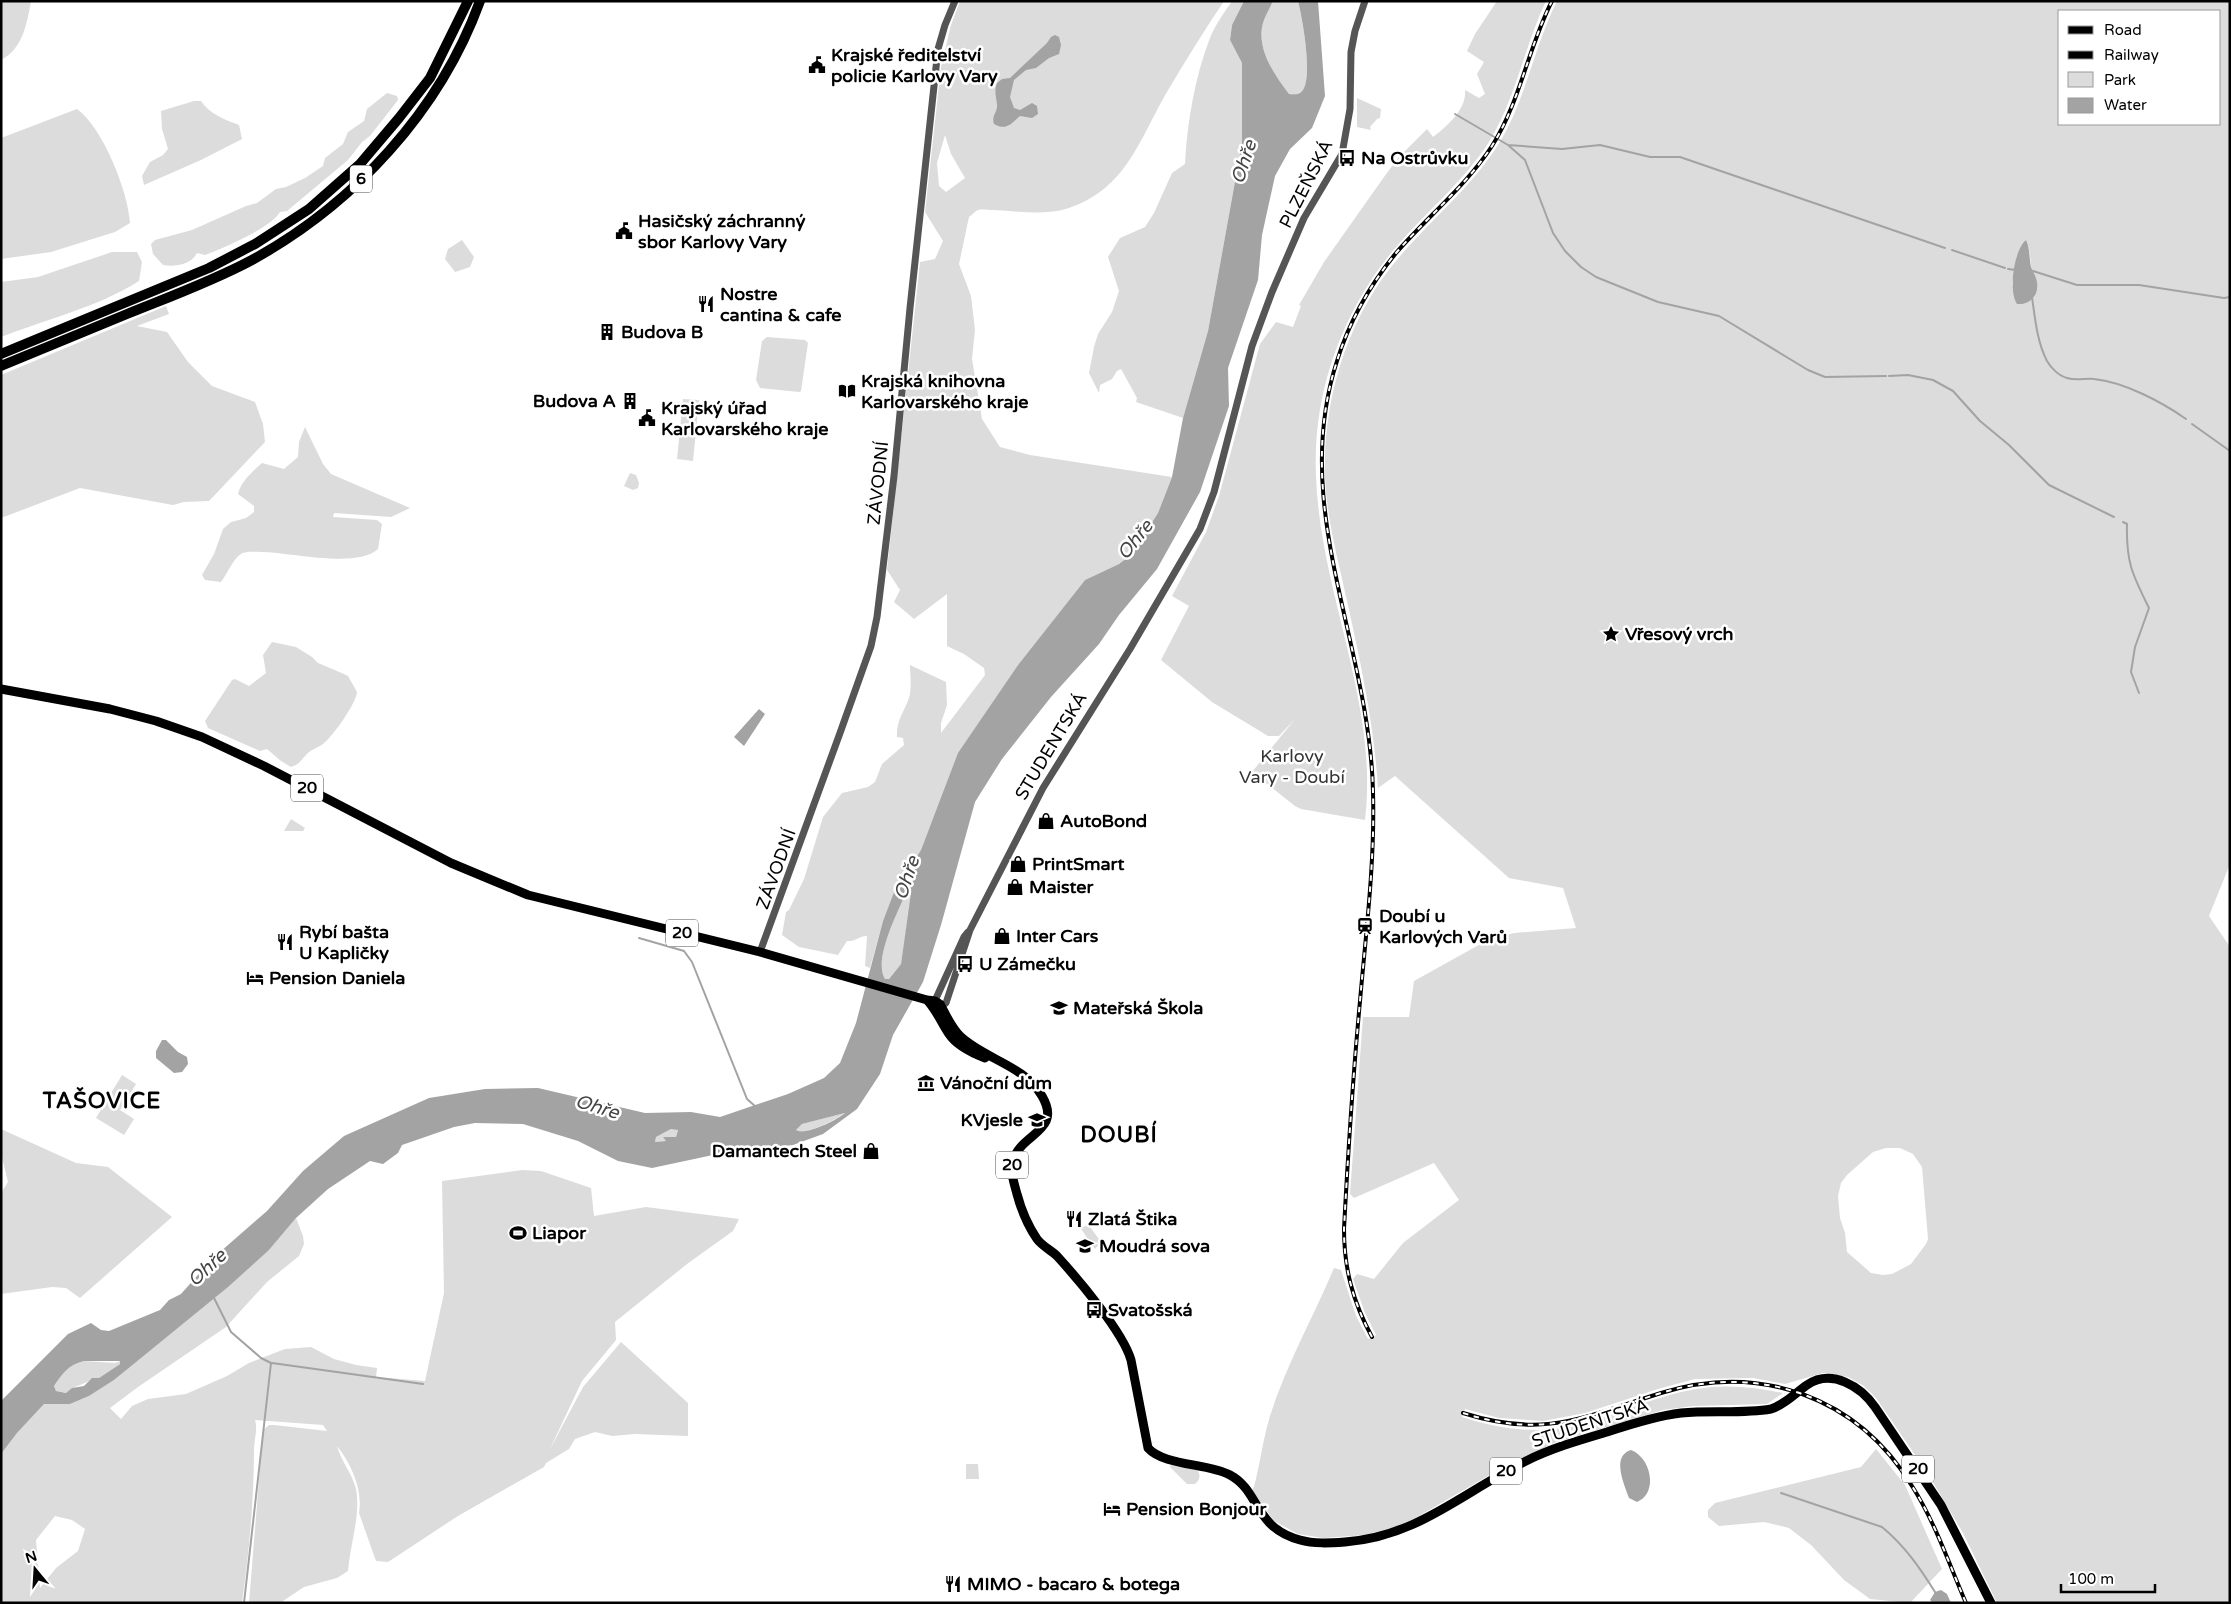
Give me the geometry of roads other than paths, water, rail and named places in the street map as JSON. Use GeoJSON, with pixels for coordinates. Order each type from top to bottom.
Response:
{"type":"FeatureCollection","features":[{"type":"Feature","properties":{"kind":"highway","name":"6"},"geometry":{"type":"LineString","coordinates":[[1,354],[209,268],[255,244],[309,209],[360,164],[430,78],[468,1]]}},
{"type":"Feature","properties":{"kind":"highway","name":"6"},"geometry":{"type":"LineString","coordinates":[[1,366],[179,293],[251,260],[320,217],[392,148],[443,78],[480,1]]}},
{"type":"Feature","properties":{"kind":"main road","name":"20"},"geometry":{"type":"LineString","coordinates":[[1,689],[110,709],[195,734],[249,758],[451,863],[528,895],[760,952],[934,1004]]}},
{"type":"Feature","properties":{"kind":"main road","name":"STUDENTSKÁ"},"geometry":{"type":"LineString","coordinates":[[934,1004],[949,1020],[958,1039]]}},
{"type":"Feature","properties":{"kind":"main road","name":"STUDENTSKÁ"},"geometry":{"type":"LineString","coordinates":[[934,1004],[948,1033],[1015,1070],[1030,1081],[1045,1102],[1047,1117],[1041,1129],[1018,1149],[1013,1159],[1012,1171],[1018,1195],[1037,1239],[1056,1255],[1083,1288],[1126,1347],[1131,1360],[1148,1448],[1159,1456],[1223,1472],[1235,1478],[1264,1519],[1283,1534],[1303,1541],[1323,1543],[1367,1540],[1386,1536],[1407,1529],[1517,1466],[1556,1448],[1664,1416],[1693,1412],[1771,1409],[1782,1405],[1809,1384],[1830,1379],[1852,1385],[1872,1402],[1940,1505],[1991,1603]]}},
{"type":"Feature","properties":{"kind":"street","name":"ZÁVODNÍ"},"geometry":{"type":"LineString","coordinates":[[760,952],[871,646],[878,617],[938,49],[954,1]]}},
{"type":"Feature","properties":{"kind":"street","name":"PLZEŇSKÁ"},"geometry":{"type":"LineString","coordinates":[[1168,584],[1200,529],[1214,492],[1252,346],[1272,292],[1304,218],[1342,154],[1350,110],[1352,52],[1355,31],[1366,1]]}},
{"type":"Feature","properties":{"kind":"street","name":"STUDENTSKÁ"},"geometry":{"type":"LineString","coordinates":[[934,1004],[1045,784],[1168,584]]}},
{"type":"Feature","properties":{"kind":"street","name":"STUDENTSKÁ"},"geometry":{"type":"LineString","coordinates":[[934,1004],[964,937],[970,930]]}},
{"type":"Feature","properties":{"kind":"water","name":"Ohře"},"geometry":{"type":"Polygon","coordinates":[[[1244,1],[1273,1],[1263,23],[1261,33],[1264,52],[1272,70],[1289,94],[1298,94],[1304,87],[1307,77],[1307,64],[1298,1],[1318,1],[1325,96],[1312,128],[1290,149],[1275,176],[1262,235],[1258,280],[1228,368],[1229,406],[1200,492],[1157,569],[1119,615],[1099,644],[1051,697],[1002,759],[975,802],[923,982],[893,1035],[880,1074],[857,1109],[823,1134],[793,1145],[727,1152],[652,1168],[618,1161],[578,1141],[523,1124],[475,1123],[454,1127],[402,1145],[398,1153],[383,1164],[370,1161],[328,1189],[296,1218],[269,1250],[228,1287],[114,1380],[89,1396],[70,1404],[44,1404],[17,1433],[1,1454],[1,1401],[68,1334],[91,1323],[101,1330],[109,1331],[160,1310],[169,1300],[181,1294],[212,1259],[267,1211],[303,1171],[344,1136],[429,1098],[485,1089],[538,1088],[645,1113],[691,1112],[720,1117],[788,1094],[824,1078],[840,1063],[856,1023],[883,921],[894,892],[921,850],[958,753],[1018,665],[1085,580],[1119,564],[1132,554],[1158,513],[1172,477],[1183,418],[1208,331],[1242,143],[1242,63],[1230,40],[1232,25],[1244,1]],[[911,893],[905,895],[884,949],[882,971],[885,979],[889,979],[901,964],[911,893]],[[845,1113],[802,1124],[796,1130],[806,1131],[813,1129],[845,1113]],[[671,1129],[656,1137],[655,1142],[666,1141],[663,1137],[676,1137],[678,1130],[671,1129]],[[84,1361],[66,1370],[60,1377],[54,1386],[56,1391],[66,1393],[72,1388],[84,1386],[92,1378],[99,1378],[120,1364],[120,1361],[84,1361]]]}},
{"type":"Feature","properties":{"kind":"water"},"geometry":{"type":"Polygon","coordinates":[[[1055,35],[1059,37],[1061,45],[1059,54],[1049,58],[1036,68],[1026,70],[1014,80],[1010,97],[1014,108],[1020,110],[1032,103],[1037,106],[1038,114],[1032,118],[1020,116],[1005,127],[994,124],[993,119],[997,107],[995,91],[997,83],[1002,79],[1010,78],[1055,35]]]}},
{"type":"Feature","properties":{"kind":"water"},"geometry":{"type":"Polygon","coordinates":[[[2026,240],[2031,267],[2037,282],[2037,291],[2030,301],[2017,304],[2013,290],[2014,270],[2018,252],[2026,240]]]}},
{"type":"Feature","properties":{"kind":"water"},"geometry":{"type":"Polygon","coordinates":[[[759,709],[765,714],[744,746],[734,737],[759,709]]]}},
{"type":"Feature","properties":{"kind":"water"},"geometry":{"type":"Polygon","coordinates":[[[162,1040],[166,1040],[178,1052],[187,1057],[188,1064],[182,1072],[174,1073],[156,1058],[156,1051],[162,1040]]]}},
{"type":"Feature","properties":{"kind":"water"},"geometry":{"type":"Polygon","coordinates":[[[1631,1450],[1644,1460],[1650,1476],[1648,1492],[1644,1498],[1637,1502],[1629,1498],[1624,1485],[1620,1464],[1625,1453],[1631,1450]]]}},
{"type":"Feature","properties":{"kind":"water"},"geometry":{"type":"Polygon","coordinates":[[[1941,1590],[1947,1594],[1951,1603],[1933,1603],[1930,1600],[1935,1592],[1941,1590]]]}},
{"type":"Feature","properties":{"kind":"waterway"},"geometry":{"type":"LineString","coordinates":[[1455,114],[1508,145],[1562,149],[1600,145],[1650,157],[1680,157],[1945,248]]}},
{"type":"Feature","properties":{"kind":"waterway"},"geometry":{"type":"LineString","coordinates":[[1508,145],[1525,160],[1553,233],[1565,251],[1581,267],[1596,277],[1658,302],[1719,316],[1808,370],[1825,377],[1886,376]]}},
{"type":"Feature","properties":{"kind":"waterway"},"geometry":{"type":"LineString","coordinates":[[1952,250],[2005,268]]}},
{"type":"Feature","properties":{"kind":"waterway"},"geometry":{"type":"LineString","coordinates":[[2008,269],[2016,270]]}},
{"type":"Feature","properties":{"kind":"waterway"},"geometry":{"type":"LineString","coordinates":[[2033,271],[2077,285],[2139,285],[2224,298],[2230,297]]}},
{"type":"Feature","properties":{"kind":"waterway"},"geometry":{"type":"LineString","coordinates":[[2032,297],[2041,346],[2047,361],[2058,374],[2070,379],[2094,379],[2130,388],[2166,406],[2186,419]]}},
{"type":"Feature","properties":{"kind":"waterway"},"geometry":{"type":"LineString","coordinates":[[1889,376],[1908,375],[1933,380],[1953,391],[1980,421],[2009,445],[2049,485],[2114,517]]}},
{"type":"Feature","properties":{"kind":"waterway"},"geometry":{"type":"LineString","coordinates":[[2192,424],[2230,451]]}},
{"type":"Feature","properties":{"kind":"waterway"},"geometry":{"type":"LineString","coordinates":[[2123,522],[2127,524],[2131,568],[2149,608],[2135,647],[2131,672],[2139,693]]}},
{"type":"Feature","properties":{"kind":"waterway"},"geometry":{"type":"LineString","coordinates":[[639,938],[684,951],[692,962],[747,1099],[756,1107]]}},
{"type":"Feature","properties":{"kind":"waterway"},"geometry":{"type":"LineString","coordinates":[[214,1298],[231,1332],[261,1358],[271,1363],[244,1603]]}},
{"type":"Feature","properties":{"kind":"waterway"},"geometry":{"type":"LineString","coordinates":[[272,1363],[423,1384]]}},
{"type":"Feature","properties":{"kind":"waterway"},"geometry":{"type":"LineString","coordinates":[[1781,1493],[1882,1527],[1912,1558],[1935,1592]]}},
{"type":"Feature","properties":{"kind":"railway"},"geometry":{"type":"LineString","coordinates":[[1372,1337],[1365,1324],[1351,1285],[1344,1244],[1344,1229],[1357,1029],[1371,870],[1373,792],[1369,737],[1327,523],[1322,470],[1325,416],[1337,361],[1361,304],[1396,253],[1470,175],[1492,146],[1510,111],[1536,37],[1552,1]]}},
{"type":"Feature","properties":{"kind":"railway"},"geometry":{"type":"LineString","coordinates":[[1463,1413],[1492,1421],[1518,1424],[1564,1422],[1698,1384],[1734,1382],[1770,1385],[1803,1394],[1835,1409],[1864,1430],[1890,1455],[1912,1486],[1928,1514],[1966,1603]]}},
{"type":"Feature","properties":{"kind":"place","name":"Krajské ředitelství policie Karlovy Vary"},"geometry":{"type":"Point","coordinates":[817,65]}},
{"type":"Feature","properties":{"kind":"place","name":"Na Ostrůvku"},"geometry":{"type":"Point","coordinates":[1347,158]}},
{"type":"Feature","properties":{"kind":"place","name":"Hasičský záchranný sbor Karlovy Vary"},"geometry":{"type":"Point","coordinates":[624,231]}},
{"type":"Feature","properties":{"kind":"place","name":"Nostre cantina & cafe"},"geometry":{"type":"Point","coordinates":[706,304]}},
{"type":"Feature","properties":{"kind":"place","name":"Budova B"},"geometry":{"type":"Point","coordinates":[607,332]}},
{"type":"Feature","properties":{"kind":"place","name":"Krajská knihovna Karlovarského kraje"},"geometry":{"type":"Point","coordinates":[847,391]}},
{"type":"Feature","properties":{"kind":"place","name":"Budova A"},"geometry":{"type":"Point","coordinates":[630,401]}},
{"type":"Feature","properties":{"kind":"place","name":"Krajský úřad Karlovarského kraje"},"geometry":{"type":"Point","coordinates":[647,418]}},
{"type":"Feature","properties":{"kind":"place","name":"Vřesový vrch"},"geometry":{"type":"Point","coordinates":[1611,634]}},
{"type":"Feature","properties":{"kind":"place","name":"AutoBond"},"geometry":{"type":"Point","coordinates":[1046,821]}},
{"type":"Feature","properties":{"kind":"place","name":"PrintSmart"},"geometry":{"type":"Point","coordinates":[1018,864]}},
{"type":"Feature","properties":{"kind":"place","name":"Maister"},"geometry":{"type":"Point","coordinates":[1015,887]}},
{"type":"Feature","properties":{"kind":"place","name":"Doubí u Karlových Varů"},"geometry":{"type":"Point","coordinates":[1365,926]}},
{"type":"Feature","properties":{"kind":"place","name":"Inter Cars"},"geometry":{"type":"Point","coordinates":[1002,936]}},
{"type":"Feature","properties":{"kind":"place","name":"Rybí bašta U Kapličky"},"geometry":{"type":"Point","coordinates":[285,942]}},
{"type":"Feature","properties":{"kind":"place","name":"U Zámečku"},"geometry":{"type":"Point","coordinates":[965,964]}},
{"type":"Feature","properties":{"kind":"place","name":"Pension Daniela"},"geometry":{"type":"Point","coordinates":[255,978]}},
{"type":"Feature","properties":{"kind":"place","name":"Mateřská Škola"},"geometry":{"type":"Point","coordinates":[1059,1008]}},
{"type":"Feature","properties":{"kind":"place","name":"Vánoční dům"},"geometry":{"type":"Point","coordinates":[926,1083]}},
{"type":"Feature","properties":{"kind":"place","name":"KVjesle"},"geometry":{"type":"Point","coordinates":[1037,1120]}},
{"type":"Feature","properties":{"kind":"place","name":"Damantech Steel"},"geometry":{"type":"Point","coordinates":[871,1151]}},
{"type":"Feature","properties":{"kind":"place","name":"Zlatá Štika"},"geometry":{"type":"Point","coordinates":[1074,1219]}},
{"type":"Feature","properties":{"kind":"place","name":"Liapor"},"geometry":{"type":"Point","coordinates":[518,1233]}},
{"type":"Feature","properties":{"kind":"place","name":"Moudrá sova"},"geometry":{"type":"Point","coordinates":[1085,1246]}},
{"type":"Feature","properties":{"kind":"place","name":"Svatošská"},"geometry":{"type":"Point","coordinates":[1094,1310]}},
{"type":"Feature","properties":{"kind":"place","name":"Pension Bonjour"},"geometry":{"type":"Point","coordinates":[1112,1509]}},
{"type":"Feature","properties":{"kind":"place","name":"MIMO - bacaro & botega"},"geometry":{"type":"Point","coordinates":[953,1584]}},
{"type":"Feature","properties":{"kind":"district","name":"TAŠOVICE"},"geometry":{"type":"Point","coordinates":[102,1101]}},
{"type":"Feature","properties":{"kind":"district","name":"DOUBÍ"},"geometry":{"type":"Point","coordinates":[1119,1135]}},
{"type":"Feature","properties":{"kind":"park label","name":"Karlovy Vary - Doubí"},"geometry":{"type":"Point","coordinates":[1292,766]}}]}
